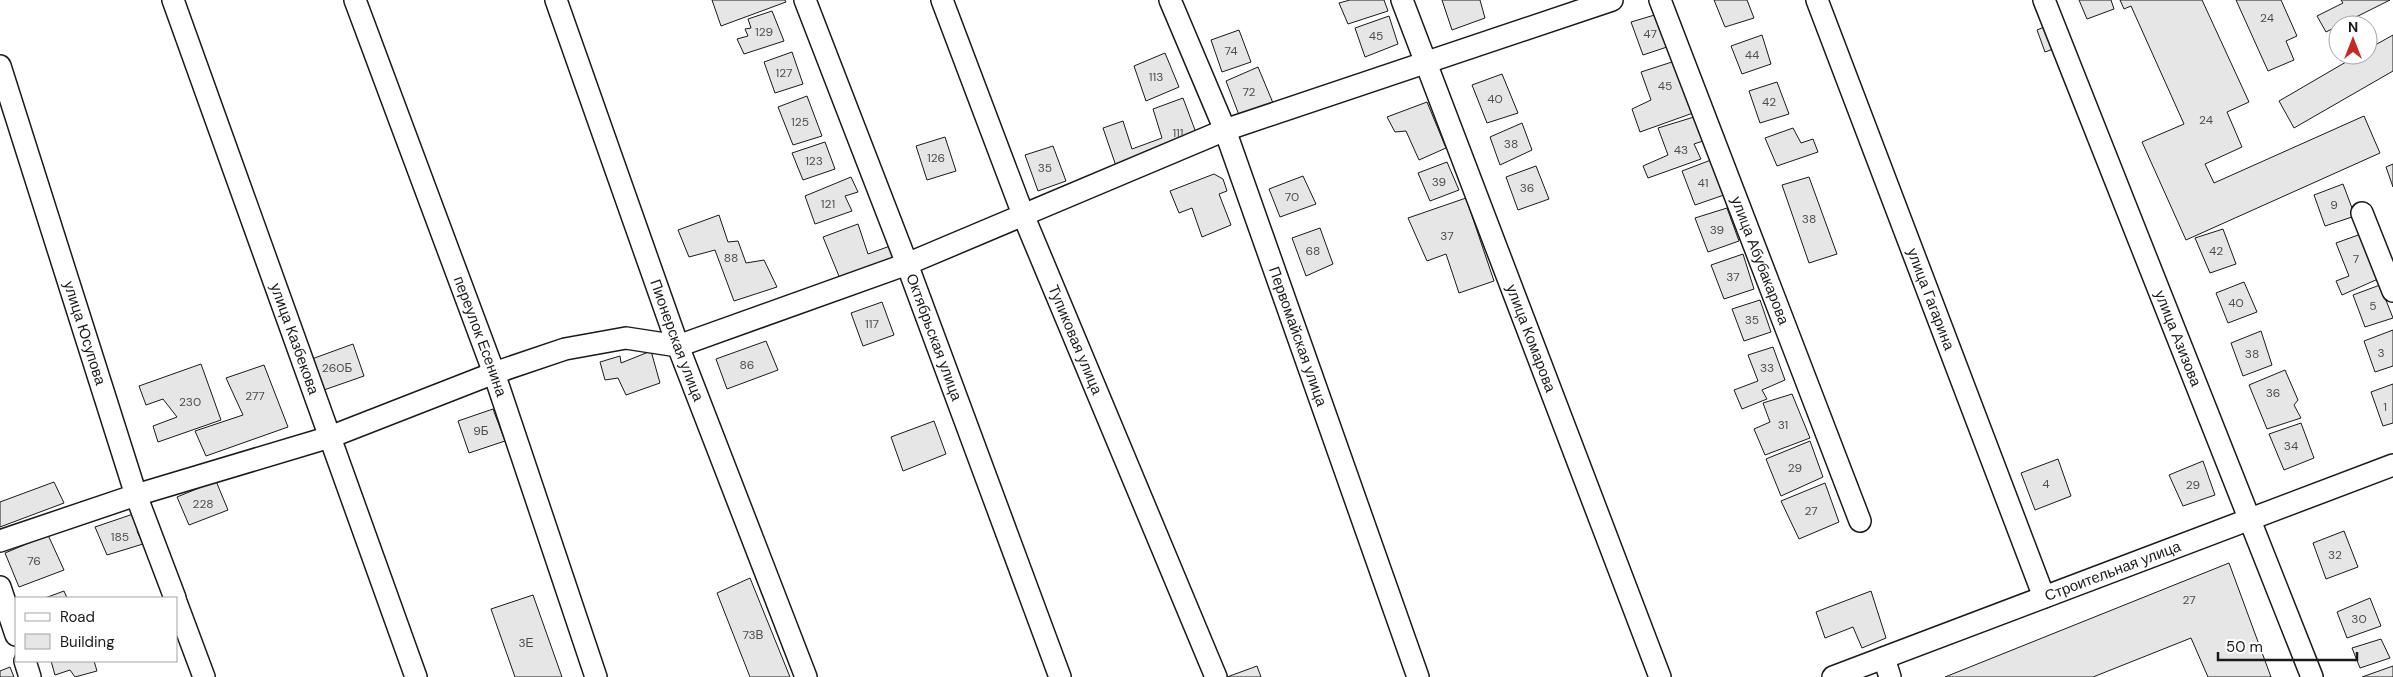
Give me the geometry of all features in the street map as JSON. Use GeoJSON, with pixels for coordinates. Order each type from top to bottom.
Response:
{"type":"FeatureCollection","features":[{"type":"Feature","properties":{"kind":"street","name":"улица Казбекова"},"geometry":{"type":"LineString","coordinates":[[173,0],[416,677]]}},
{"type":"Feature","properties":{"kind":"street","name":"переулок Есенина"},"geometry":{"type":"LineString","coordinates":[[355,0],[494,373],[596,677]]}},
{"type":"Feature","properties":{"kind":"street","name":"Пионерская улица"},"geometry":{"type":"LineString","coordinates":[[556,0],[678,346],[806,677]]}},
{"type":"Feature","properties":{"kind":"street","name":"Октябрьская улица"},"geometry":{"type":"LineString","coordinates":[[804,0],[907,264],[1060,677]]}},
{"type":"Feature","properties":{"kind":"street","name":"Тупиковая улица"},"geometry":{"type":"LineString","coordinates":[[942,0],[1024,216],[1216,677]]}},
{"type":"Feature","properties":{"kind":"street","name":"Первомайская улица"},"geometry":{"type":"LineString","coordinates":[[1170,0],[1225,130],[1418,677]]}},
{"type":"Feature","properties":{"kind":"street","name":"улица Комарова"},"geometry":{"type":"LineString","coordinates":[[1402,0],[1660,677]]}},
{"type":"Feature","properties":{"kind":"street"},"geometry":{"type":"LineString","coordinates":[[0,541],[136,495],[330,437],[494,373],[565,349],[626,338],[678,346],[907,264],[1225,130],[1612,0]]}},
{"type":"Feature","properties":{"kind":"street","name":"улица Абубакарова"},"geometry":{"type":"LineString","coordinates":[[1660,0],[1860,521]]}},
{"type":"Feature","properties":{"kind":"street","name":"улица Гагарина"},"geometry":{"type":"LineString","coordinates":[[1817,0],[2044,597]]}},
{"type":"Feature","properties":{"kind":"street","name":"улица Азизова"},"geometry":{"type":"LineString","coordinates":[[2044,0],[2312,677]]}},
{"type":"Feature","properties":{"kind":"street","name":"улица Юсупова"},"geometry":{"type":"LineString","coordinates":[[0,66],[136,495],[175,597]]}},
{"type":"Feature","properties":{"kind":"street"},"geometry":{"type":"LineString","coordinates":[[2362,212],[2393,291]]}},
{"type":"Feature","properties":{"kind":"street","name":"Строительная улица"},"geometry":{"type":"LineString","coordinates":[[1833,677],[1887,667],[2044,597],[2393,465]]}},
{"type":"Feature","properties":{"kind":"street"},"geometry":{"type":"LineString","coordinates":[[0,588],[15,632]]}},
{"type":"Feature","properties":{"kind":"street","name":"улица Юсупова"},"geometry":{"type":"LineString","coordinates":[[178,606],[204,677]]}},
{"type":"Feature","properties":{"kind":"street"},"geometry":{"type":"LineString","coordinates":[[25,662],[30,677]]}},
{"type":"Feature","properties":{"kind":"building"},"geometry":{"type":"Polygon","coordinates":[[[712,0],[785,0],[786,2],[721,26],[712,0]]]}},
{"type":"Feature","properties":{"kind":"building"},"geometry":{"type":"Polygon","coordinates":[[[1350,0],[1384,0],[1388,11],[1348,24],[1339,3],[1350,0]]]}},
{"type":"Feature","properties":{"kind":"building"},"geometry":{"type":"Polygon","coordinates":[[[1442,0],[1480,0],[1485,18],[1452,30],[1442,0]]]}},
{"type":"Feature","properties":{"kind":"building"},"geometry":{"type":"Polygon","coordinates":[[[1714,0],[1747,0],[1754,18],[1725,27],[1714,0]]]}},
{"type":"Feature","properties":{"kind":"building"},"geometry":{"type":"Polygon","coordinates":[[[2079,0],[2111,0],[2114,9],[2087,19],[2079,0]]]}},
{"type":"Feature","properties":{"kind":"building"},"geometry":{"type":"Polygon","coordinates":[[[2120,0],[2202,0],[2249,102],[2227,112],[2242,147],[2205,164],[2214,183],[2364,116],[2380,153],[2186,240],[2142,142],[2184,124],[2131,6],[2124,9],[2120,0]]]}},
{"type":"Feature","properties":{"kind":"building"},"geometry":{"type":"Polygon","coordinates":[[[2236,0],[2281,0],[2297,36],[2286,41],[2294,60],[2268,71],[2236,0]]]}},
{"type":"Feature","properties":{"kind":"building"},"geometry":{"type":"Polygon","coordinates":[[[2341,0],[2390,0],[2360,15],[2328,15],[2328,31],[2326,32],[2317,16],[2343,3],[2341,0]]]}},
{"type":"Feature","properties":{"kind":"building"},"geometry":{"type":"Polygon","coordinates":[[[772,11],[784,41],[744,54],[737,39],[748,36],[745,29],[751,28],[748,19],[772,11]]]}},
{"type":"Feature","properties":{"kind":"building"},"geometry":{"type":"Polygon","coordinates":[[[1658,14],[1670,46],[1643,55],[1631,22],[1658,14]]]}},
{"type":"Feature","properties":{"kind":"building"},"geometry":{"type":"Polygon","coordinates":[[[1389,16],[1398,44],[1365,57],[1355,28],[1389,16]]]}},
{"type":"Feature","properties":{"kind":"building"},"geometry":{"type":"Polygon","coordinates":[[[2049,25],[2059,47],[2045,52],[2037,30],[2049,25]]]}},
{"type":"Feature","properties":{"kind":"building"},"geometry":{"type":"Polygon","coordinates":[[[1239,30],[1251,62],[1222,72],[1211,40],[1239,30]]]}},
{"type":"Feature","properties":{"kind":"building"},"geometry":{"type":"Polygon","coordinates":[[[1762,35],[1771,64],[1742,74],[1731,46],[1762,35]]]}},
{"type":"Feature","properties":{"kind":"building"},"geometry":{"type":"Polygon","coordinates":[[[2393,35],[2393,71],[2294,128],[2279,101],[2341,65],[2378,65],[2378,43],[2393,35]]]}},
{"type":"Feature","properties":{"kind":"building"},"geometry":{"type":"Polygon","coordinates":[[[792,52],[803,84],[775,93],[764,62],[792,52]]]}},
{"type":"Feature","properties":{"kind":"building"},"geometry":{"type":"Polygon","coordinates":[[[1165,53],[1179,87],[1146,101],[1134,66],[1165,53]]]}},
{"type":"Feature","properties":{"kind":"building"},"geometry":{"type":"Polygon","coordinates":[[[1675,61],[1693,113],[1640,132],[1632,109],[1651,100],[1641,72],[1675,61]]]}},
{"type":"Feature","properties":{"kind":"building"},"geometry":{"type":"Polygon","coordinates":[[[1258,67],[1273,103],[1239,115],[1226,81],[1258,67]]]}},
{"type":"Feature","properties":{"kind":"building"},"geometry":{"type":"Polygon","coordinates":[[[1502,74],[1518,113],[1487,123],[1472,85],[1502,74]]]}},
{"type":"Feature","properties":{"kind":"building"},"geometry":{"type":"Polygon","coordinates":[[[1777,82],[1789,114],[1760,123],[1749,91],[1777,82]]]}},
{"type":"Feature","properties":{"kind":"building"},"geometry":{"type":"Polygon","coordinates":[[[807,96],[822,136],[793,145],[778,107],[807,96]]]}},
{"type":"Feature","properties":{"kind":"building"},"geometry":{"type":"Polygon","coordinates":[[[1183,98],[1198,138],[1116,166],[1103,128],[1123,121],[1132,149],[1162,138],[1153,109],[1183,98]]]}},
{"type":"Feature","properties":{"kind":"building"},"geometry":{"type":"Polygon","coordinates":[[[1427,102],[1446,148],[1419,160],[1406,131],[1395,132],[1387,117],[1427,102]]]}},
{"type":"Feature","properties":{"kind":"building"},"geometry":{"type":"Polygon","coordinates":[[[1694,117],[1703,141],[1694,144],[1701,159],[1648,178],[1643,166],[1668,155],[1658,128],[1694,117]]]}},
{"type":"Feature","properties":{"kind":"building"},"geometry":{"type":"Polygon","coordinates":[[[1522,123],[1532,150],[1500,165],[1490,137],[1522,123]]]}},
{"type":"Feature","properties":{"kind":"building"},"geometry":{"type":"Polygon","coordinates":[[[1793,128],[1801,143],[1813,139],[1818,152],[1777,166],[1765,138],[1793,128]]]}},
{"type":"Feature","properties":{"kind":"building"},"geometry":{"type":"Polygon","coordinates":[[[945,137],[956,171],[927,180],[916,146],[945,137]]]}},
{"type":"Feature","properties":{"kind":"building"},"geometry":{"type":"Polygon","coordinates":[[[825,142],[835,169],[803,180],[792,153],[825,142]]]}},
{"type":"Feature","properties":{"kind":"building"},"geometry":{"type":"Polygon","coordinates":[[[1053,146],[1066,181],[1038,191],[1025,155],[1053,146]]]}},
{"type":"Feature","properties":{"kind":"building"},"geometry":{"type":"Polygon","coordinates":[[[1711,160],[1724,195],[1695,205],[1682,171],[1711,160]]]}},
{"type":"Feature","properties":{"kind":"building"},"geometry":{"type":"Polygon","coordinates":[[[1447,162],[1459,190],[1430,201],[1418,173],[1447,162]]]}},
{"type":"Feature","properties":{"kind":"building"},"geometry":{"type":"Polygon","coordinates":[[[2393,164],[2393,187],[2386,167],[2393,164]]]}},
{"type":"Feature","properties":{"kind":"building"},"geometry":{"type":"Polygon","coordinates":[[[1536,166],[1549,199],[1518,210],[1506,177],[1536,166]]]}},
{"type":"Feature","properties":{"kind":"building"},"geometry":{"type":"Polygon","coordinates":[[[1214,174],[1223,179],[1227,191],[1219,194],[1231,225],[1202,237],[1192,208],[1179,213],[1170,191],[1214,174]]]}},
{"type":"Feature","properties":{"kind":"building"},"geometry":{"type":"Polygon","coordinates":[[[1303,176],[1316,204],[1280,217],[1269,189],[1303,176]]]}},
{"type":"Feature","properties":{"kind":"building"},"geometry":{"type":"Polygon","coordinates":[[[851,177],[858,192],[845,196],[852,211],[815,224],[805,196],[851,177]]]}},
{"type":"Feature","properties":{"kind":"building"},"geometry":{"type":"Polygon","coordinates":[[[1809,177],[1837,254],[1809,263],[1782,185],[1809,177]]]}},
{"type":"Feature","properties":{"kind":"building"},"geometry":{"type":"Polygon","coordinates":[[[2343,184],[2355,216],[2325,226],[2314,195],[2343,184]]]}},
{"type":"Feature","properties":{"kind":"building"},"geometry":{"type":"Polygon","coordinates":[[[1466,198],[1494,281],[1459,293],[1446,254],[1427,261],[1408,218],[1466,198]]]}},
{"type":"Feature","properties":{"kind":"building"},"geometry":{"type":"Polygon","coordinates":[[[1727,208],[1739,241],[1708,252],[1695,218],[1727,208]]]}},
{"type":"Feature","properties":{"kind":"building"},"geometry":{"type":"Polygon","coordinates":[[[719,215],[728,242],[738,241],[746,263],[764,260],[777,287],[734,301],[715,250],[689,257],[678,230],[719,215]]]}},
{"type":"Feature","properties":{"kind":"building"},"geometry":{"type":"Polygon","coordinates":[[[858,224],[868,254],[890,246],[900,268],[843,286],[823,237],[858,224]]]}},
{"type":"Feature","properties":{"kind":"building"},"geometry":{"type":"Polygon","coordinates":[[[1320,228],[1333,264],[1306,276],[1292,238],[1320,228]]]}},
{"type":"Feature","properties":{"kind":"building"},"geometry":{"type":"Polygon","coordinates":[[[2223,229],[2236,264],[2210,273],[2195,238],[2223,229]]]}},
{"type":"Feature","properties":{"kind":"building"},"geometry":{"type":"Polygon","coordinates":[[[2361,234],[2378,279],[2342,295],[2336,281],[2349,276],[2336,243],[2361,234]]]}},
{"type":"Feature","properties":{"kind":"building"},"geometry":{"type":"Polygon","coordinates":[[[1743,254],[1754,289],[1724,299],[1711,265],[1743,254]]]}},
{"type":"Feature","properties":{"kind":"building"},"geometry":{"type":"Polygon","coordinates":[[[2244,282],[2257,312],[2228,323],[2216,293],[2244,282]]]}},
{"type":"Feature","properties":{"kind":"building"},"geometry":{"type":"Polygon","coordinates":[[[2380,285],[2393,318],[2365,327],[2353,295],[2380,285]]]}},
{"type":"Feature","properties":{"kind":"building"},"geometry":{"type":"Polygon","coordinates":[[[1760,300],[1771,332],[1744,341],[1732,309],[1760,300]]]}},
{"type":"Feature","properties":{"kind":"building"},"geometry":{"type":"Polygon","coordinates":[[[882,302],[894,335],[863,346],[851,313],[882,302]]]}},
{"type":"Feature","properties":{"kind":"building"},"geometry":{"type":"Polygon","coordinates":[[[2393,330],[2393,366],[2375,372],[2364,341],[2393,330]]]}},
{"type":"Feature","properties":{"kind":"building"},"geometry":{"type":"Polygon","coordinates":[[[2261,331],[2272,365],[2243,376],[2231,343],[2261,331]]]}},
{"type":"Feature","properties":{"kind":"building"},"geometry":{"type":"Polygon","coordinates":[[[766,341],[778,370],[727,389],[716,359],[766,341]]]}},
{"type":"Feature","properties":{"kind":"building"},"geometry":{"type":"Polygon","coordinates":[[[353,344],[364,376],[321,391],[309,360],[353,344]]]}},
{"type":"Feature","properties":{"kind":"building"},"geometry":{"type":"Polygon","coordinates":[[[1773,347],[1785,380],[1762,390],[1767,399],[1742,409],[1734,390],[1758,381],[1748,355],[1773,347]]]}},
{"type":"Feature","properties":{"kind":"building"},"geometry":{"type":"Polygon","coordinates":[[[651,351],[660,383],[626,395],[618,378],[605,380],[600,362],[620,356],[621,363],[651,351]]]}},
{"type":"Feature","properties":{"kind":"building"},"geometry":{"type":"Polygon","coordinates":[[[201,364],[221,420],[158,442],[153,426],[177,417],[163,399],[146,405],[139,386],[201,364]]]}},
{"type":"Feature","properties":{"kind":"building"},"geometry":{"type":"Polygon","coordinates":[[[264,365],[288,427],[206,456],[195,431],[243,415],[226,378],[264,365]]]}},
{"type":"Feature","properties":{"kind":"building"},"geometry":{"type":"Polygon","coordinates":[[[2285,370],[2298,400],[2294,405],[2301,418],[2267,429],[2249,385],[2285,370]]]}},
{"type":"Feature","properties":{"kind":"building"},"geometry":{"type":"Polygon","coordinates":[[[2393,384],[2393,423],[2383,426],[2371,392],[2393,384]]]}},
{"type":"Feature","properties":{"kind":"building"},"geometry":{"type":"Polygon","coordinates":[[[1792,394],[1810,438],[1765,455],[1754,429],[1770,422],[1763,403],[1792,394]]]}},
{"type":"Feature","properties":{"kind":"building"},"geometry":{"type":"Polygon","coordinates":[[[493,409],[505,441],[469,453],[458,421],[493,409]]]}},
{"type":"Feature","properties":{"kind":"building"},"geometry":{"type":"Polygon","coordinates":[[[934,421],[946,454],[903,471],[891,437],[934,421]]]}},
{"type":"Feature","properties":{"kind":"building"},"geometry":{"type":"Polygon","coordinates":[[[2301,423],[2314,458],[2284,470],[2269,434],[2301,423]]]}},
{"type":"Feature","properties":{"kind":"building"},"geometry":{"type":"Polygon","coordinates":[[[1810,441],[1823,477],[1781,496],[1766,459],[1810,441]]]}},
{"type":"Feature","properties":{"kind":"building"},"geometry":{"type":"Polygon","coordinates":[[[2058,459],[2071,496],[2035,510],[2021,473],[2058,459]]]}},
{"type":"Feature","properties":{"kind":"building"},"geometry":{"type":"Polygon","coordinates":[[[2203,461],[2215,495],[2183,506],[2169,475],[2203,461]]]}},
{"type":"Feature","properties":{"kind":"building"},"geometry":{"type":"Polygon","coordinates":[[[216,481],[228,510],[189,525],[177,497],[216,481]]]}},
{"type":"Feature","properties":{"kind":"building"},"geometry":{"type":"Polygon","coordinates":[[[54,482],[64,503],[0,527],[0,502],[54,482]]]}},
{"type":"Feature","properties":{"kind":"building"},"geometry":{"type":"Polygon","coordinates":[[[1825,483],[1839,522],[1799,539],[1781,501],[1825,483]]]}},
{"type":"Feature","properties":{"kind":"building"},"geometry":{"type":"Polygon","coordinates":[[[139,512],[144,527],[137,531],[143,544],[107,555],[95,527],[139,512]]]}},
{"type":"Feature","properties":{"kind":"building"},"geometry":{"type":"Polygon","coordinates":[[[2344,531],[2358,567],[2326,579],[2313,543],[2344,531]]]}},
{"type":"Feature","properties":{"kind":"building"},"geometry":{"type":"Polygon","coordinates":[[[48,535],[64,570],[19,587],[5,553],[48,535]]]}},
{"type":"Feature","properties":{"kind":"building"},"geometry":{"type":"Polygon","coordinates":[[[2229,563],[2271,677],[2208,677],[2191,638],[2093,677],[1945,677],[2229,563]]]}},
{"type":"Feature","properties":{"kind":"building"},"geometry":{"type":"Polygon","coordinates":[[[750,578],[790,677],[750,677],[717,593],[750,578]]]}},
{"type":"Feature","properties":{"kind":"building"},"geometry":{"type":"Polygon","coordinates":[[[64,591],[67,597],[48,597],[64,591]]]}},
{"type":"Feature","properties":{"kind":"building"},"geometry":{"type":"Polygon","coordinates":[[[1871,591],[1886,638],[1862,648],[1853,627],[1825,638],[1816,612],[1871,591]]]}},
{"type":"Feature","properties":{"kind":"building"},"geometry":{"type":"Polygon","coordinates":[[[533,595],[562,677],[515,677],[491,609],[533,595]]]}},
{"type":"Feature","properties":{"kind":"building"},"geometry":{"type":"Polygon","coordinates":[[[2370,598],[2381,626],[2347,638],[2337,612],[2370,598]]]}},
{"type":"Feature","properties":{"kind":"building"},"geometry":{"type":"Polygon","coordinates":[[[2381,639],[2390,658],[2360,668],[2352,648],[2381,639]]]}},
{"type":"Feature","properties":{"kind":"building"},"geometry":{"type":"Polygon","coordinates":[[[51,662],[94,662],[97,671],[75,677],[70,670],[55,675],[51,662]]]}},
{"type":"Feature","properties":{"kind":"building"},"geometry":{"type":"Polygon","coordinates":[[[1257,666],[1261,677],[1227,677],[1257,666]]]}},
{"type":"Feature","properties":{"kind":"building"},"geometry":{"type":"Polygon","coordinates":[[[2393,666],[2393,677],[2362,677],[2393,666]]]}},
{"type":"Feature","properties":{"kind":"building"},"geometry":{"type":"Polygon","coordinates":[[[10,667],[14,677],[0,677],[0,671],[10,667]]]}}]}
